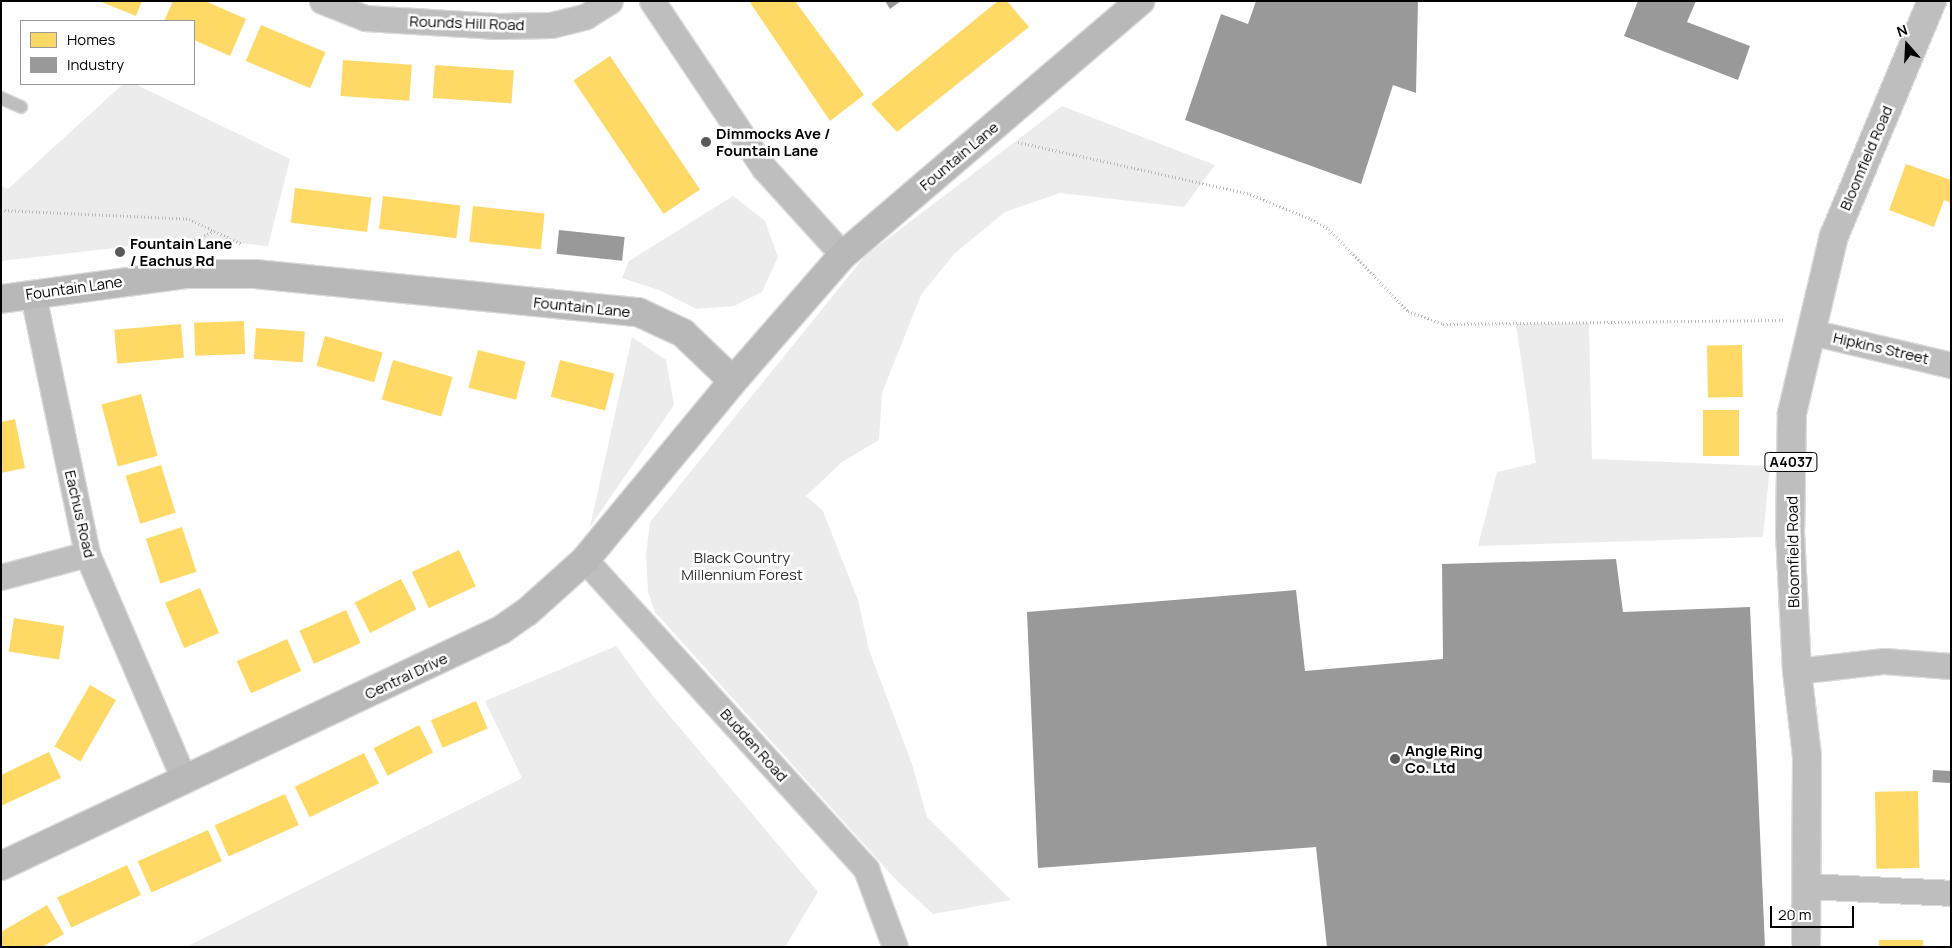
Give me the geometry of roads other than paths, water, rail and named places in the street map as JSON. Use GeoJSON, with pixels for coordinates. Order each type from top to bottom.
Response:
{"type":"FeatureCollection","features":[{"type":"Feature","properties":{"kind":"main road","name":"Bloomfield Road"},"geometry":{"type":"LineString","coordinates":[[1806,947],[1807,756],[1797,671],[1790,535],[1792,413],[1834,236],[1932,1]]}},
{"type":"Feature","properties":{"kind":"street","name":"Rounds Hill Road"},"geometry":{"type":"LineString","coordinates":[[322,1],[364,18],[497,26],[551,25],[586,16],[610,1]]}},
{"type":"Feature","properties":{"kind":"street"},"geometry":{"type":"LineString","coordinates":[[652,1],[764,168],[843,255]]}},
{"type":"Feature","properties":{"kind":"street","name":"Fountain Lane"},"geometry":{"type":"LineString","coordinates":[[1,298],[185,274],[268,276],[638,312],[683,333],[733,381],[843,255],[1140,1]]}},
{"type":"Feature","properties":{"kind":"street","name":"Eachus Road"},"geometry":{"type":"LineString","coordinates":[[33,295],[87,554],[184,779]]}},
{"type":"Feature","properties":{"kind":"street","name":"Hipkins Street"},"geometry":{"type":"LineString","coordinates":[[1813,326],[1951,365]]}},
{"type":"Feature","properties":{"kind":"street","name":"Central Drive"},"geometry":{"type":"LineString","coordinates":[[1,866],[501,630],[527,612],[586,560],[733,381]]}},
{"type":"Feature","properties":{"kind":"street"},"geometry":{"type":"LineString","coordinates":[[1,577],[87,554]]}},
{"type":"Feature","properties":{"kind":"street","name":"Budden Road"},"geometry":{"type":"LineString","coordinates":[[586,560],[866,869],[895,947]]}},
{"type":"Feature","properties":{"kind":"street"},"geometry":{"type":"LineString","coordinates":[[1797,671],[1884,661],[1951,666]]}},
{"type":"Feature","properties":{"kind":"street"},"geometry":{"type":"LineString","coordinates":[[1805,886],[1951,892]]}},
{"type":"Feature","properties":{"kind":"lane"},"geometry":{"type":"LineString","coordinates":[[1,98],[21,108]]}},
{"type":"Feature","properties":{"kind":"place","name":"Dimmocks Ave / Fountain Lane"},"geometry":{"type":"Point","coordinates":[706,142]}},
{"type":"Feature","properties":{"kind":"place","name":"Fountain Lane / Eachus Rd"},"geometry":{"type":"Point","coordinates":[120,252]}},
{"type":"Feature","properties":{"kind":"place","name":"Angle Ring Co. Ltd"},"geometry":{"type":"Point","coordinates":[1395,759]}},
{"type":"Feature","properties":{"kind":"park label","name":"Black Country Millennium Forest"},"geometry":{"type":"Point","coordinates":[742,566]}}]}
